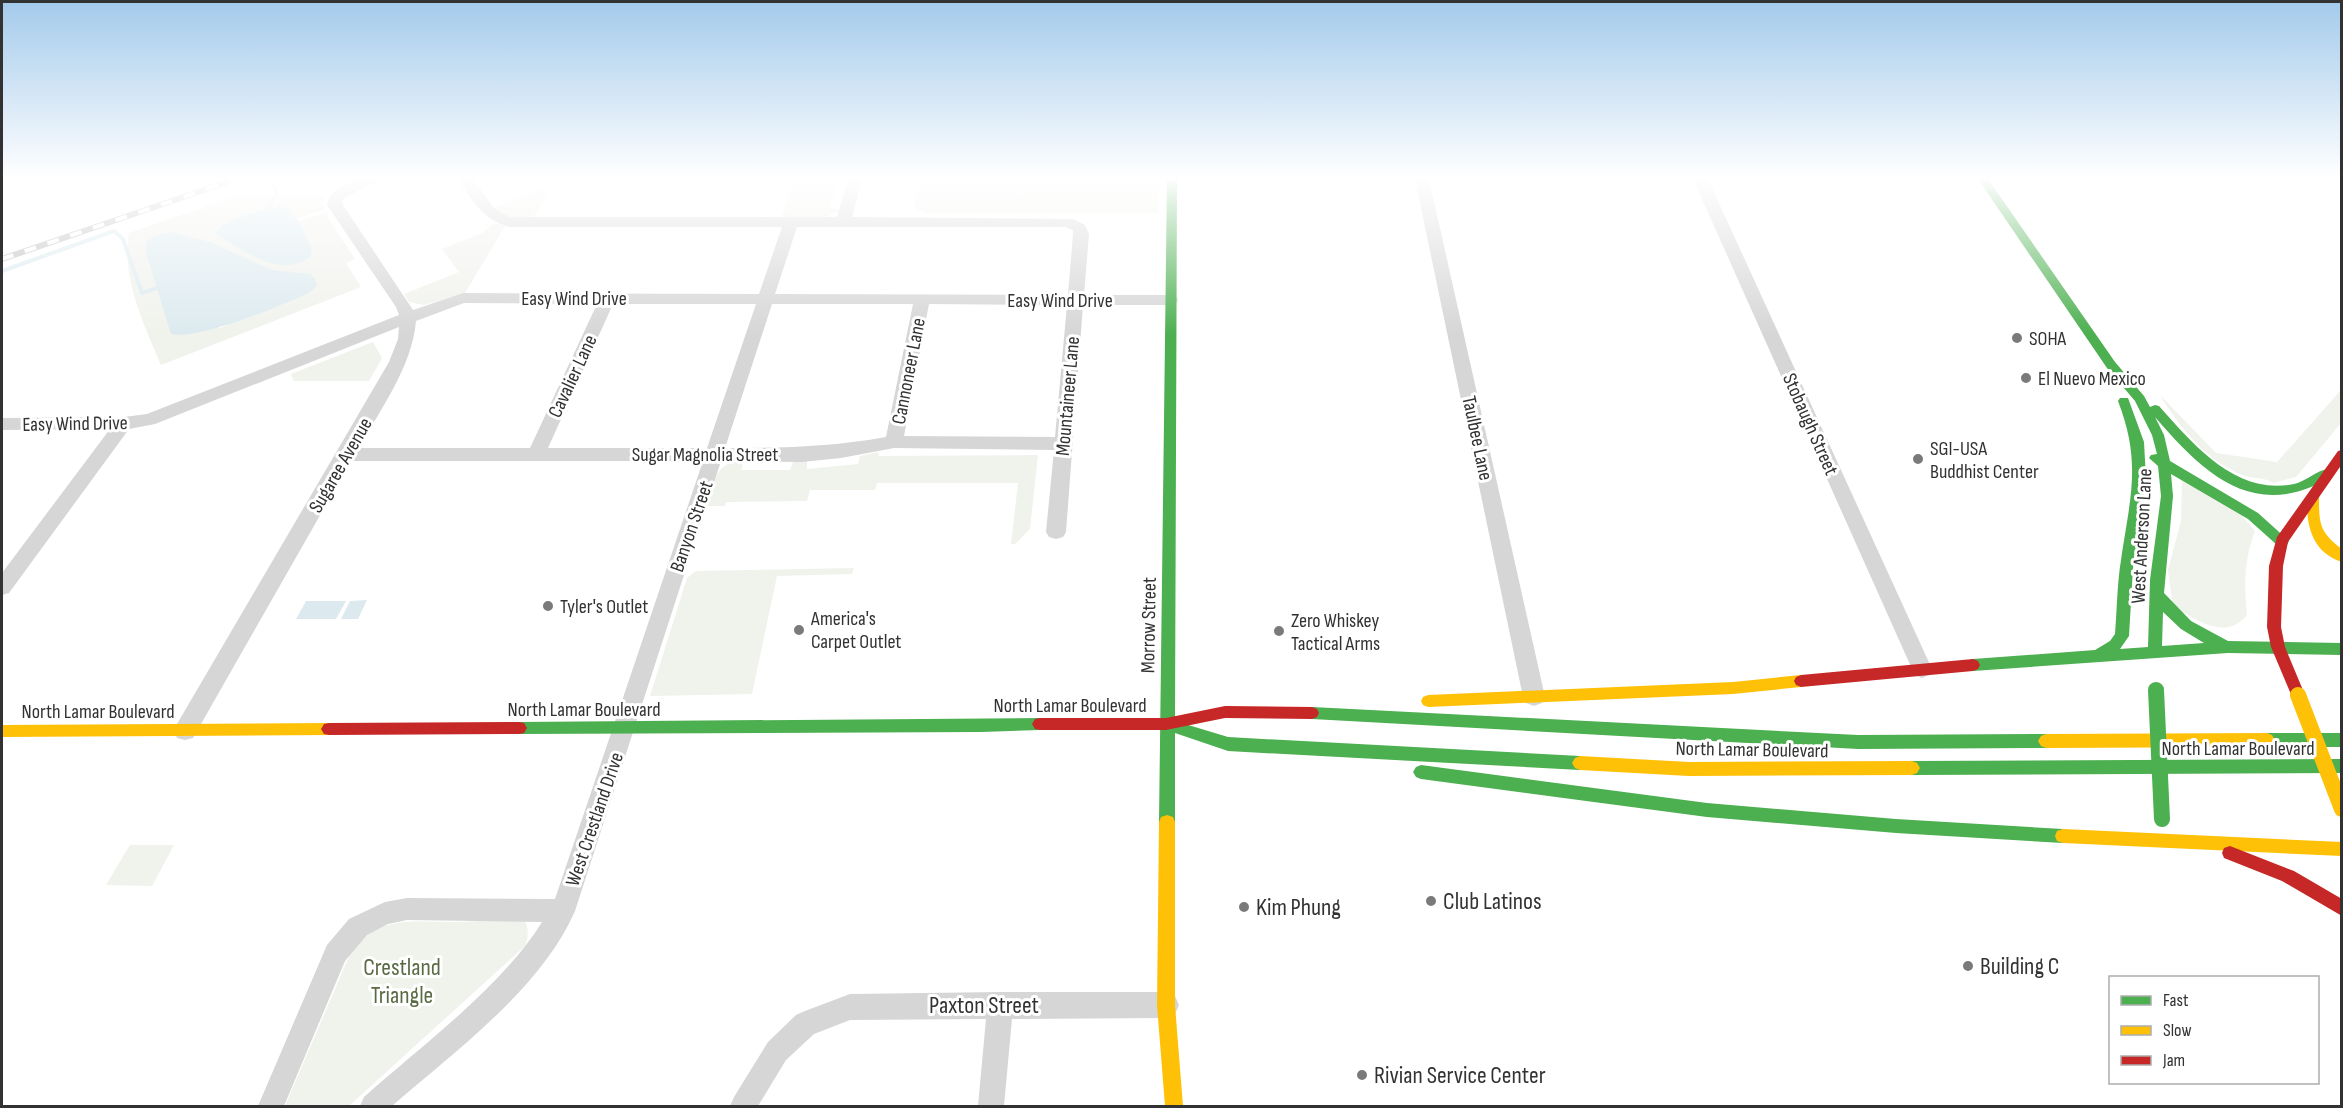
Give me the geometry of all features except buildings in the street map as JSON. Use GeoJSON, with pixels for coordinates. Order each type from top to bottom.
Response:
{"type":"FeatureCollection","features":[{"type":"Feature","properties":{"kind":"main road","name":"Morrow Street"},"geometry":{"type":"LineString","coordinates":[[1171,231],[1166,724],[1166,1005],[1174,1107]]}},
{"type":"Feature","properties":{"kind":"main road","name":"West Anderson Lane"},"geometry":{"type":"LineString","coordinates":[[2018,231],[2111,365],[2132,384],[2147,409],[2158,435],[2167,467],[2165,520],[2156,593],[2152,685],[2162,819],[2160,829],[2153,840]]}},
{"type":"Feature","properties":{"kind":"main road","name":"West Anderson Lane"},"geometry":{"type":"LineString","coordinates":[[2111,365],[2114,384],[2139,439]]}},
{"type":"Feature","properties":{"kind":"main road"},"geometry":{"type":"LineString","coordinates":[[2132,384],[2200,460],[2223,476],[2246,486],[2272,492],[2294,490],[2329,472]]}},
{"type":"Feature","properties":{"kind":"main road"},"geometry":{"type":"LineString","coordinates":[[2095,658],[2115,645],[2122,636],[2128,560],[2143,482],[2139,439]]}},
{"type":"Feature","properties":{"kind":"main road"},"geometry":{"type":"LineString","coordinates":[[2139,439],[2151,456],[2167,467],[2241,506],[2267,525],[2282,542]]}},
{"type":"Feature","properties":{"kind":"main road"},"geometry":{"type":"LineString","coordinates":[[2342,454],[2282,542],[2276,566],[2273,608],[2278,647],[2342,809]]}},
{"type":"Feature","properties":{"kind":"main road"},"geometry":{"type":"LineString","coordinates":[[2313,496],[2312,528],[2324,544],[2342,557]]}},
{"type":"Feature","properties":{"kind":"main road"},"geometry":{"type":"LineString","coordinates":[[2156,593],[2169,613],[2182,625],[2197,635],[2228,647]]}},
{"type":"Feature","properties":{"kind":"main road"},"geometry":{"type":"LineString","coordinates":[[1326,713],[1410,704],[1733,688],[1922,669],[2228,647],[2342,649]]}},
{"type":"Feature","properties":{"kind":"main road"},"geometry":{"type":"LineString","coordinates":[[2095,658],[2122,661],[2131,667]]}},
{"type":"Feature","properties":{"kind":"main road","name":"North Lamar Boulevard"},"geometry":{"type":"LineString","coordinates":[[2,731],[1166,724],[1225,712],[1326,713],[1858,742],[2342,740]]}},
{"type":"Feature","properties":{"kind":"main road","name":"North Lamar Boulevard"},"geometry":{"type":"LineString","coordinates":[[1166,724],[1228,744],[1689,769],[2342,766]]}},
{"type":"Feature","properties":{"kind":"main road"},"geometry":{"type":"LineString","coordinates":[[1291,748],[1369,766]]}},
{"type":"Feature","properties":{"kind":"main road"},"geometry":{"type":"LineString","coordinates":[[1404,770],[1749,814],[1896,827],[2342,849]]}},
{"type":"Feature","properties":{"kind":"main road"},"geometry":{"type":"LineString","coordinates":[[2199,842],[2264,864],[2306,884],[2342,908]]}},
{"type":"Feature","properties":{"kind":"street"},"geometry":{"type":"LineString","coordinates":[[352,231],[404,307],[408,318]]}},
{"type":"Feature","properties":{"kind":"street","name":"Banyon Street"},"geometry":{"type":"LineString","coordinates":[[624,728],[788,231]]}},
{"type":"Feature","properties":{"kind":"street","name":"Mountaineer Lane"},"geometry":{"type":"LineString","coordinates":[[1056,532],[1080,231]]}},
{"type":"Feature","properties":{"kind":"street","name":"Taulbee Lane"},"geometry":{"type":"LineString","coordinates":[[1433,231],[1534,697]]}},
{"type":"Feature","properties":{"kind":"street","name":"Stobaugh Street"},"geometry":{"type":"LineString","coordinates":[[1723,231],[1922,669]]}},
{"type":"Feature","properties":{"kind":"street","name":"Easy Wind Drive"},"geometry":{"type":"LineString","coordinates":[[2,424],[124,423],[149,420],[463,298],[1170,300]]}},
{"type":"Feature","properties":{"kind":"street","name":"Cavalier Lane"},"geometry":{"type":"LineString","coordinates":[[537,453],[607,299]]}},
{"type":"Feature","properties":{"kind":"street","name":"Cannoneer Lane"},"geometry":{"type":"LineString","coordinates":[[894,442],[922,299]]}},
{"type":"Feature","properties":{"kind":"street","name":"Sugaree Avenue"},"geometry":{"type":"LineString","coordinates":[[185,730],[398,362],[406,339],[408,318]]}},
{"type":"Feature","properties":{"kind":"street"},"geometry":{"type":"LineString","coordinates":[[2,587],[124,423]]}},
{"type":"Feature","properties":{"kind":"street","name":"Sugar Magnolia Street"},"geometry":{"type":"LineString","coordinates":[[346,454],[826,453],[894,442],[1063,444]]}},
{"type":"Feature","properties":{"kind":"street","name":"West Crestland Drive"},"geometry":{"type":"LineString","coordinates":[[373,1107],[494,999],[523,970],[542,945],[563,911],[624,728]]}},
{"type":"Feature","properties":{"kind":"street","name":"West Crestland Drive"},"geometry":{"type":"LineString","coordinates":[[271,1107],[336,953],[358,927],[385,913],[407,909],[563,911]]}},
{"type":"Feature","properties":{"kind":"street"},"geometry":{"type":"LineString","coordinates":[[991,1107],[1000,1005]]}},
{"type":"Feature","properties":{"kind":"street","name":"Paxton Street"},"geometry":{"type":"LineString","coordinates":[[743,1107],[777,1051],[805,1024],[850,1007],[1166,1005]]}},
{"type":"Feature","properties":{"kind":"green space"},"geometry":{"type":"Polygon","coordinates":[[[136,231],[336,231],[355,259],[346,263],[361,287],[161,365],[141,317],[131,284],[127,250],[129,233],[136,231]],[[159,268],[220,328],[240,319],[159,268]]]}},
{"type":"Feature","properties":{"kind":"green space"},"geometry":{"type":"Polygon","coordinates":[[[485,231],[502,231],[465,293],[424,305],[409,302],[404,294],[459,272],[442,249],[485,231]]]}},
{"type":"Feature","properties":{"kind":"green space"},"geometry":{"type":"Polygon","coordinates":[[[373,342],[382,358],[369,381],[294,381],[291,374],[373,342]]]}},
{"type":"Feature","properties":{"kind":"green space"},"geometry":{"type":"Polygon","coordinates":[[[2341,390],[2341,423],[2296,477],[2273,483],[2242,475],[2217,461],[2185,431],[2160,395],[2216,453],[2277,462],[2341,390]]]}},
{"type":"Feature","properties":{"kind":"green space"},"geometry":{"type":"Polygon","coordinates":[[[878,452],[879,456],[1038,455],[1030,529],[1015,544],[1011,544],[1018,483],[877,483],[875,490],[810,490],[807,501],[726,502],[725,506],[707,506],[717,475],[721,469],[734,462],[743,461],[742,470],[790,470],[793,462],[807,461],[807,469],[858,464],[860,456],[878,452]]]}},
{"type":"Feature","properties":{"kind":"green space"},"geometry":{"type":"Polygon","coordinates":[[[2182,481],[2234,507],[2255,531],[2246,572],[2247,615],[2230,627],[2211,626],[2173,607],[2168,570],[2181,521],[2182,481]]]}},
{"type":"Feature","properties":{"kind":"green space"},"geometry":{"type":"Polygon","coordinates":[[[854,568],[852,574],[777,576],[752,694],[650,696],[687,578],[696,571],[854,568]]]}},
{"type":"Feature","properties":{"kind":"green space"},"geometry":{"type":"Polygon","coordinates":[[[130,845],[174,845],[152,886],[106,885],[130,845]]]}},
{"type":"Feature","properties":{"kind":"green space","name":"Crestland Triangle"},"geometry":{"type":"Polygon","coordinates":[[[518,918],[526,924],[528,933],[526,945],[349,1106],[285,1106],[347,961],[356,946],[367,936],[379,928],[406,922],[469,922],[518,918]]]}},
{"type":"Feature","properties":{"kind":"shaded area"},"geometry":{"type":"Polygon","coordinates":[[[218,231],[303,231],[312,248],[311,256],[300,263],[275,264],[238,248],[216,234],[218,231]]]}},
{"type":"Feature","properties":{"kind":"shaded area"},"geometry":{"type":"Polygon","coordinates":[[[171,232],[210,242],[272,270],[310,274],[317,286],[307,294],[239,321],[200,332],[184,335],[171,334],[146,253],[146,242],[154,236],[171,232]]]}},
{"type":"Feature","properties":{"kind":"shaded area"},"geometry":{"type":"Polygon","coordinates":[[[367,600],[358,619],[341,619],[350,601],[367,600]]]}},
{"type":"Feature","properties":{"kind":"shaded area"},"geometry":{"type":"Polygon","coordinates":[[[306,601],[346,601],[336,619],[296,619],[306,601]]]}},
{"type":"Feature","properties":{"kind":"waterway"},"geometry":{"type":"LineString","coordinates":[[2,271],[114,231],[123,239],[142,293],[160,287]]}},
{"type":"Feature","properties":{"kind":"railway"},"geometry":{"type":"LineString","coordinates":[[2,259],[85,231]]}},
{"type":"Feature","properties":{"kind":"traffic: fast"},"geometry":{"type":"LineString","coordinates":[[1167,822],[1172,231]]}},
{"type":"Feature","properties":{"kind":"traffic: fast"},"geometry":{"type":"LineString","coordinates":[[2019,231],[2111,365],[2140,399],[2158,435],[2163,454],[2167,496],[2157,580],[2155,653]]}},
{"type":"Feature","properties":{"kind":"traffic: fast"},"geometry":{"type":"LineString","coordinates":[[2095,658],[2115,645],[2122,636],[2127,568],[2138,497],[2140,461],[2132,422],[2124,401]]}},
{"type":"Feature","properties":{"kind":"traffic: fast"},"geometry":{"type":"LineString","coordinates":[[2155,409],[2199,456],[2233,481],[2252,488],[2273,491],[2295,489],[2328,473]]}},
{"type":"Feature","properties":{"kind":"traffic: fast"},"geometry":{"type":"LineString","coordinates":[[2155,458],[2253,516],[2282,541]]}},
{"type":"Feature","properties":{"kind":"traffic: fast"},"geometry":{"type":"LineString","coordinates":[[2156,593],[2186,625],[2225,646]]}},
{"type":"Feature","properties":{"kind":"traffic: fast"},"geometry":{"type":"LineString","coordinates":[[1973,665],[2228,647],[2342,649]]}},
{"type":"Feature","properties":{"kind":"traffic: fast"},"geometry":{"type":"LineString","coordinates":[[2156,690],[2162,819]]}},
{"type":"Feature","properties":{"kind":"traffic: fast"},"geometry":{"type":"LineString","coordinates":[[1312,713],[1858,742],[2046,741]]}},
{"type":"Feature","properties":{"kind":"traffic: fast"},"geometry":{"type":"LineString","coordinates":[[519,728],[1040,724]]}},
{"type":"Feature","properties":{"kind":"traffic: fast"},"geometry":{"type":"LineString","coordinates":[[1169,725],[1228,744],[1580,763]]}},
{"type":"Feature","properties":{"kind":"traffic: fast"},"geometry":{"type":"LineString","coordinates":[[2267,740],[2342,740]]}},
{"type":"Feature","properties":{"kind":"traffic: fast"},"geometry":{"type":"LineString","coordinates":[[1912,768],[2342,766]]}},
{"type":"Feature","properties":{"kind":"traffic: fast"},"geometry":{"type":"LineString","coordinates":[[1421,772],[1707,810],[1896,826],[2063,836]]}},
{"type":"Feature","properties":{"kind":"traffic: slow"},"geometry":{"type":"LineString","coordinates":[[2313,496],[2313,518],[2316,532],[2319,538],[2342,557]]}},
{"type":"Feature","properties":{"kind":"traffic: slow"},"geometry":{"type":"LineString","coordinates":[[1428,701],[1733,688],[1801,681]]}},
{"type":"Feature","properties":{"kind":"traffic: slow"},"geometry":{"type":"LineString","coordinates":[[2298,695],[2342,809]]}},
{"type":"Feature","properties":{"kind":"traffic: slow"},"geometry":{"type":"LineString","coordinates":[[2,731],[329,729]]}},
{"type":"Feature","properties":{"kind":"traffic: slow"},"geometry":{"type":"LineString","coordinates":[[2046,741],[2267,740]]}},
{"type":"Feature","properties":{"kind":"traffic: slow"},"geometry":{"type":"LineString","coordinates":[[1580,763],[1689,769],[1912,768]]}},
{"type":"Feature","properties":{"kind":"traffic: slow"},"geometry":{"type":"LineString","coordinates":[[1167,822],[1166,1005],[1174,1106]]}},
{"type":"Feature","properties":{"kind":"traffic: slow"},"geometry":{"type":"LineString","coordinates":[[2063,836],[2342,849]]}},
{"type":"Feature","properties":{"kind":"traffic: jam"},"geometry":{"type":"LineString","coordinates":[[2298,695],[2278,647],[2274,627],[2276,566],[2282,541],[2342,454]]}},
{"type":"Feature","properties":{"kind":"traffic: jam"},"geometry":{"type":"LineString","coordinates":[[1801,681],[1973,665]]}},
{"type":"Feature","properties":{"kind":"traffic: jam"},"geometry":{"type":"LineString","coordinates":[[1040,724],[1166,724],[1225,712],[1312,713]]}},
{"type":"Feature","properties":{"kind":"traffic: jam"},"geometry":{"type":"LineString","coordinates":[[329,729],[519,728]]}},
{"type":"Feature","properties":{"kind":"traffic: jam"},"geometry":{"type":"LineString","coordinates":[[2230,853],[2288,876],[2342,908]]}},
{"type":"Feature","properties":{"kind":"place","name":"SOHA"},"geometry":{"type":"Point","coordinates":[2017,338]}},
{"type":"Feature","properties":{"kind":"place","name":"El Nuevo Mexico"},"geometry":{"type":"Point","coordinates":[2026,378]}},
{"type":"Feature","properties":{"kind":"place","name":"SGI-USA Buddhist Center"},"geometry":{"type":"Point","coordinates":[1918,459]}},
{"type":"Feature","properties":{"kind":"place","name":"Tyler's Outlet"},"geometry":{"type":"Point","coordinates":[548,606]}},
{"type":"Feature","properties":{"kind":"place","name":"America's Carpet Outlet"},"geometry":{"type":"Point","coordinates":[799,630]}},
{"type":"Feature","properties":{"kind":"place","name":"Zero Whiskey Tactical Arms"},"geometry":{"type":"Point","coordinates":[1279,631]}},
{"type":"Feature","properties":{"kind":"place","name":"Club Latinos"},"geometry":{"type":"Point","coordinates":[1431,901]}},
{"type":"Feature","properties":{"kind":"place","name":"Kim Phung"},"geometry":{"type":"Point","coordinates":[1244,907]}},
{"type":"Feature","properties":{"kind":"place","name":"Building C"},"geometry":{"type":"Point","coordinates":[1968,966]}},
{"type":"Feature","properties":{"kind":"place","name":"Rivian Service Center"},"geometry":{"type":"Point","coordinates":[1362,1075]}}]}
